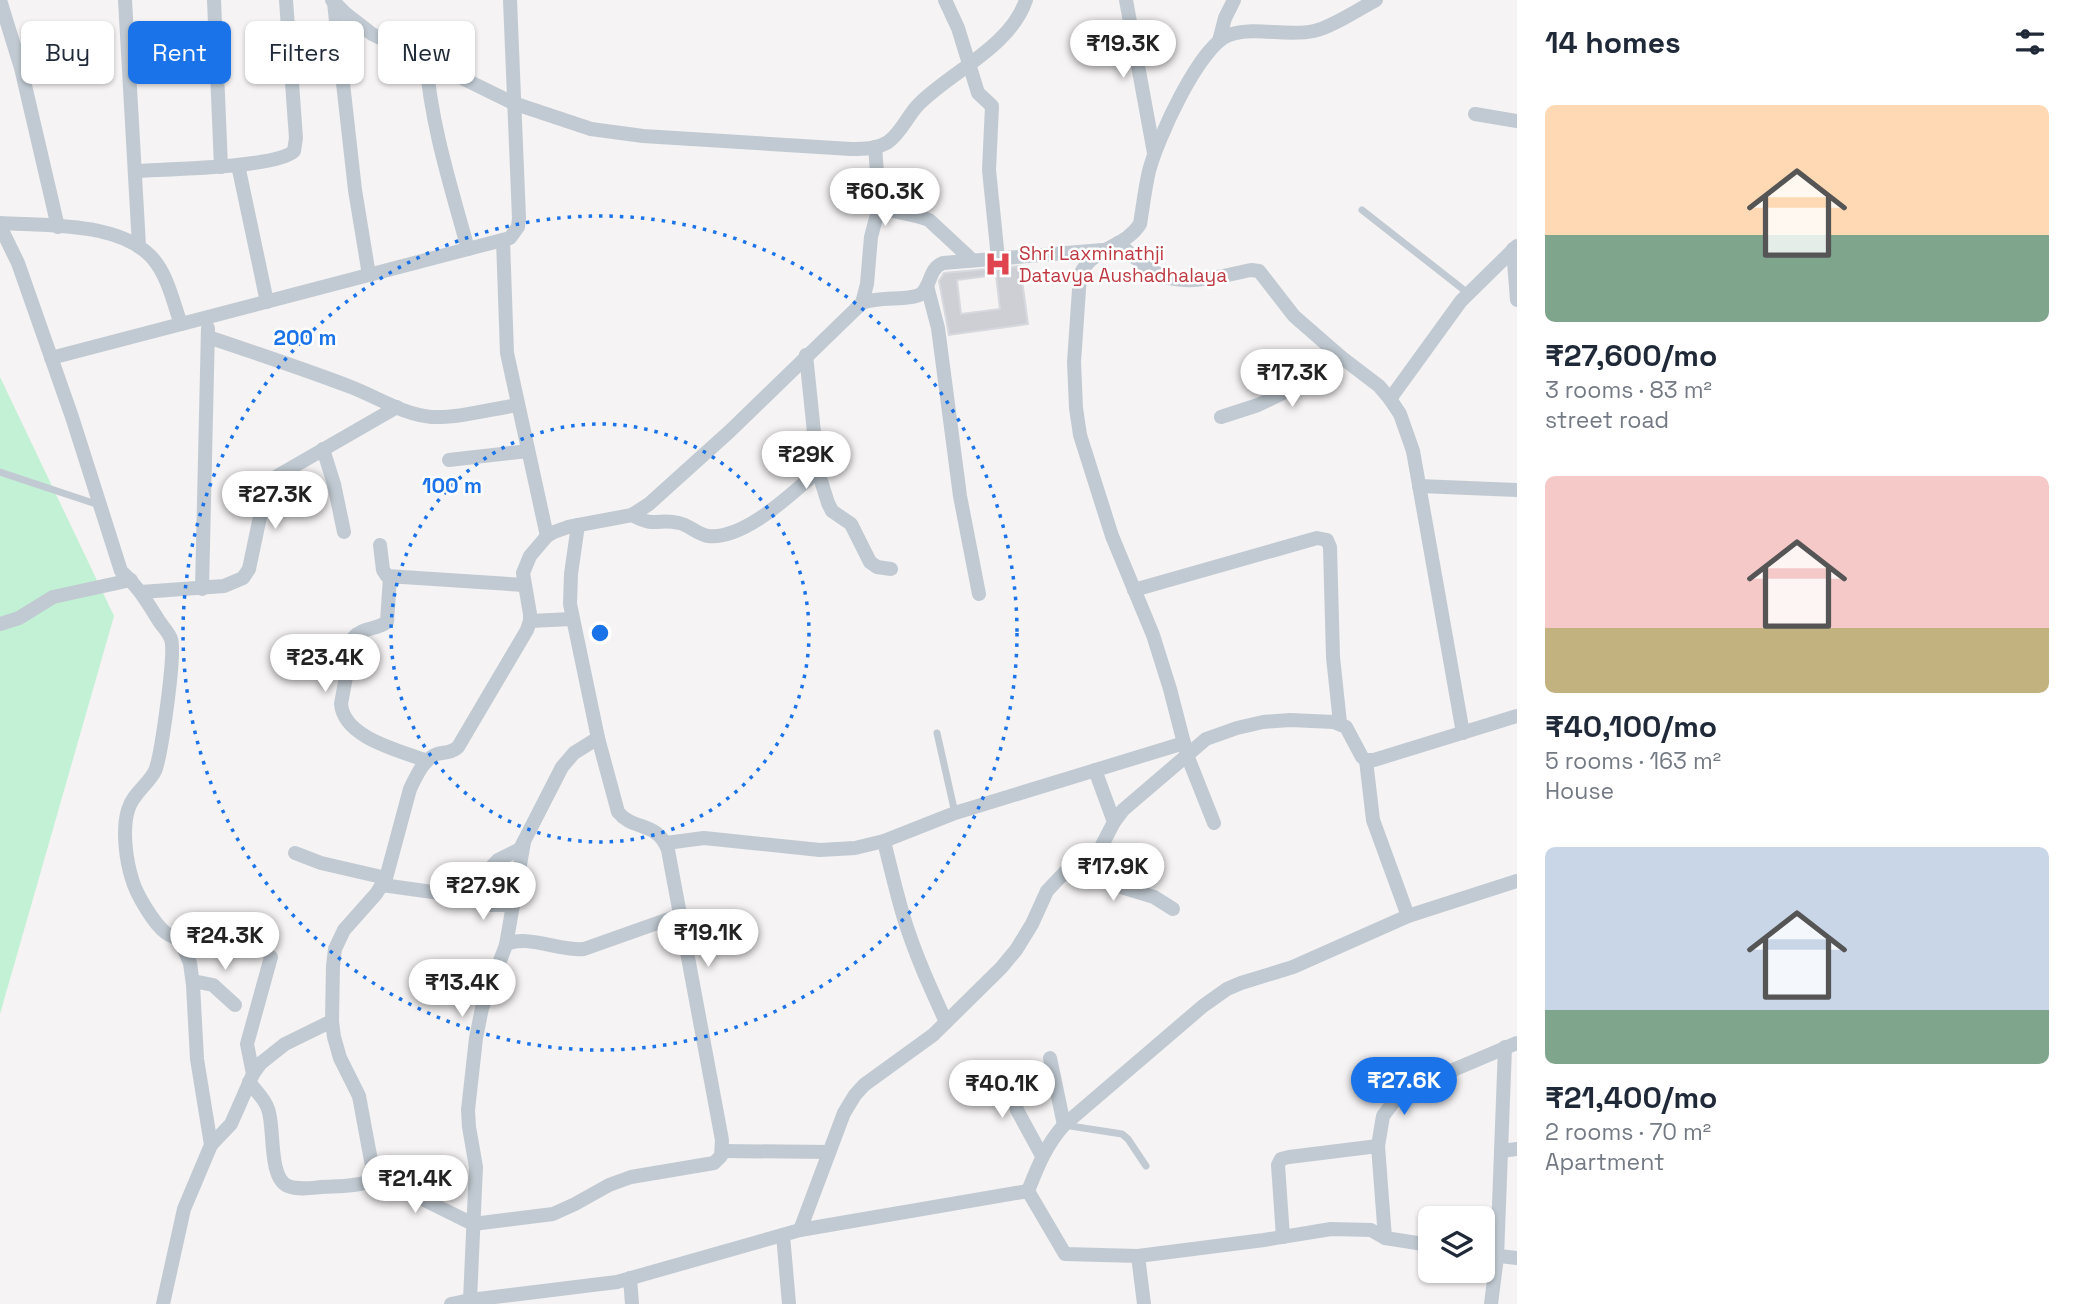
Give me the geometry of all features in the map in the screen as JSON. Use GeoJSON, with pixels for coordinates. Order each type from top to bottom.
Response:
{"type":"FeatureCollection","features":[{"type":"Feature","properties":{"kind":"street"},"geometry":{"type":"LineString","coordinates":[[0,0],[21,68],[58,227]]}},
{"type":"Feature","properties":{"kind":"street"},"geometry":{"type":"LineString","coordinates":[[125,0],[139,246]]}},
{"type":"Feature","properties":{"kind":"street"},"geometry":{"type":"LineString","coordinates":[[214,0],[220,167]]}},
{"type":"Feature","properties":{"kind":"street"},"geometry":{"type":"LineString","coordinates":[[135,171],[220,167],[290,155],[295,147],[286,0]]}},
{"type":"Feature","properties":{"kind":"street"},"geometry":{"type":"LineString","coordinates":[[51,358],[503,240],[515,233],[519,218],[510,0]]}},
{"type":"Feature","properties":{"kind":"street"},"geometry":{"type":"LineString","coordinates":[[945,0],[970,64],[979,96],[992,106],[989,170],[998,258]]}},
{"type":"Feature","properties":{"kind":"street"},"geometry":{"type":"LineString","coordinates":[[475,84],[513,103],[591,129],[615,134],[851,149],[875,147],[891,140],[920,102],[1011,28],[1026,0]]}},
{"type":"Feature","properties":{"kind":"street"},"geometry":{"type":"LineString","coordinates":[[1126,0],[1154,154]]}},
{"type":"Feature","properties":{"kind":"street"},"geometry":{"type":"LineString","coordinates":[[1219,41],[1234,0]]}},
{"type":"Feature","properties":{"kind":"street"},"geometry":{"type":"LineString","coordinates":[[1214,823],[1186,749],[1157,646],[1112,536],[1080,435],[1074,362],[1080,275],[1084,266],[1102,250],[1136,231],[1140,224],[1154,154],[1174,109],[1210,49],[1229,35],[1262,31],[1314,31],[1376,0]]}},
{"type":"Feature","properties":{"kind":"street"},"geometry":{"type":"LineString","coordinates":[[333,1],[378,37]]}},
{"type":"Feature","properties":{"kind":"street"},"geometry":{"type":"LineString","coordinates":[[333,1],[355,190],[369,275]]}},
{"type":"Feature","properties":{"kind":"street"},"geometry":{"type":"LineString","coordinates":[[427,84],[433,119],[468,249]]}},
{"type":"Feature","properties":{"kind":"street"},"geometry":{"type":"LineString","coordinates":[[1475,114],[1517,121]]}},
{"type":"Feature","properties":{"kind":"street"},"geometry":{"type":"LineString","coordinates":[[862,303],[867,284],[871,237],[880,204],[875,147]]}},
{"type":"Feature","properties":{"kind":"street"},"geometry":{"type":"LineString","coordinates":[[238,165],[267,302]]}},
{"type":"Feature","properties":{"kind":"street"},"geometry":{"type":"LineString","coordinates":[[880,204],[890,211],[929,220],[972,260]]}},
{"type":"Feature","properties":{"kind":"street"},"geometry":{"type":"LineString","coordinates":[[181,324],[157,264],[144,249],[126,238],[58,227],[0,225],[18,263],[121,571],[141,592],[172,640],[159,755],[155,770],[135,794],[127,814],[128,854],[132,881],[153,919],[166,933],[180,940],[190,963],[197,1059],[211,1145]]}},
{"type":"Feature","properties":{"kind":"street"},"geometry":{"type":"LineString","coordinates":[[503,240],[506,338],[547,537]]}},
{"type":"Feature","properties":{"kind":"street"},"geometry":{"type":"LineString","coordinates":[[1118,243],[1153,271],[1173,279],[1199,280],[1259,271],[1294,316],[1390,398],[1400,414],[1413,450],[1463,733]]}},
{"type":"Feature","properties":{"kind":"street"},"geometry":{"type":"LineString","coordinates":[[1390,398],[1469,294],[1515,247]]}},
{"type":"Feature","properties":{"kind":"street"},"geometry":{"type":"LineString","coordinates":[[1515,247],[1517,300]]}},
{"type":"Feature","properties":{"kind":"street"},"geometry":{"type":"LineString","coordinates":[[271,957],[247,1044],[251,1078],[268,1108],[275,1165],[280,1180],[285,1185],[300,1188],[370,1181],[372,1174],[359,1096],[340,1058],[332,1021],[333,966],[338,940],[384,881],[410,789],[427,761],[458,747],[522,641],[530,621],[523,573],[526,564],[547,537],[554,532],[578,525],[640,511],[730,431],[862,303],[881,298],[914,297],[924,292],[938,265],[1102,250]]}},
{"type":"Feature","properties":{"kind":"street"},"geometry":{"type":"LineString","coordinates":[[927,286],[938,328],[960,496],[979,594]]}},
{"type":"Feature","properties":{"kind":"street"},"geometry":{"type":"LineString","coordinates":[[202,589],[208,317]]}},
{"type":"Feature","properties":{"kind":"street"},"geometry":{"type":"LineString","coordinates":[[208,337],[353,388],[397,407],[434,417],[518,405]]}},
{"type":"Feature","properties":{"kind":"street"},"geometry":{"type":"LineString","coordinates":[[806,355],[818,471],[832,511],[851,524],[870,562],[891,569]]}},
{"type":"Feature","properties":{"kind":"street"},"geometry":{"type":"LineString","coordinates":[[1221,417],[1258,405],[1283,393],[1341,357]]}},
{"type":"Feature","properties":{"kind":"street"},"geometry":{"type":"LineString","coordinates":[[141,592],[224,586],[243,578],[249,569],[268,484],[280,473],[397,407]]}},
{"type":"Feature","properties":{"kind":"street"},"geometry":{"type":"LineString","coordinates":[[323,449],[344,532]]}},
{"type":"Feature","properties":{"kind":"street"},"geometry":{"type":"LineString","coordinates":[[449,460],[528,451]]}},
{"type":"Feature","properties":{"kind":"street"},"geometry":{"type":"LineString","coordinates":[[632,514],[650,523],[681,523],[705,535],[726,534],[774,508],[818,471]]}},
{"type":"Feature","properties":{"kind":"street"},"geometry":{"type":"LineString","coordinates":[[1419,486],[1517,490]]}},
{"type":"Feature","properties":{"kind":"street"},"geometry":{"type":"LineString","coordinates":[[372,1174],[473,1224],[553,1214],[608,1185],[631,1177],[714,1163],[719,1160],[723,1151],[666,843],[653,830],[626,820],[618,812],[598,738],[572,620],[569,591],[578,525]]}},
{"type":"Feature","properties":{"kind":"street"},"geometry":{"type":"LineString","coordinates":[[1135,590],[1317,538],[1327,540],[1330,553],[1332,642],[1340,723]]}},
{"type":"Feature","properties":{"kind":"street"},"geometry":{"type":"LineString","coordinates":[[380,545],[383,570],[385,575],[390,577],[524,584]]}},
{"type":"Feature","properties":{"kind":"street"},"geometry":{"type":"LineString","coordinates":[[390,577],[387,622],[362,630],[353,638],[341,704],[342,712],[345,719],[361,734],[427,761]]}},
{"type":"Feature","properties":{"kind":"street"},"geometry":{"type":"LineString","coordinates":[[0,624],[19,618],[53,597],[131,580]]}},
{"type":"Feature","properties":{"kind":"street"},"geometry":{"type":"LineString","coordinates":[[530,621],[572,620]]}},
{"type":"Feature","properties":{"kind":"street"},"geometry":{"type":"LineString","coordinates":[[1366,760],[1384,758],[1517,716]]}},
{"type":"Feature","properties":{"kind":"street"},"geometry":{"type":"LineString","coordinates":[[666,843],[704,838],[820,850],[855,848],[884,841],[955,813],[1095,770],[1186,749],[1237,728],[1290,720],[1340,723],[1346,727],[1366,760],[1373,820],[1408,916]]}},
{"type":"Feature","properties":{"kind":"street"},"geometry":{"type":"LineString","coordinates":[[464,893],[498,860],[518,850],[562,767],[574,753],[598,738]]}},
{"type":"Feature","properties":{"kind":"street"},"geometry":{"type":"LineString","coordinates":[[800,1230],[844,1113],[864,1085],[933,1035],[1001,968],[1016,950],[1047,891],[1056,880],[1100,849],[1123,810],[1186,749]]}},
{"type":"Feature","properties":{"kind":"street"},"geometry":{"type":"LineString","coordinates":[[1095,770],[1114,822]]}},
{"type":"Feature","properties":{"kind":"street"},"geometry":{"type":"LineString","coordinates":[[470,1300],[476,1167],[468,1110],[476,1038],[482,1008],[506,945],[524,840]]}},
{"type":"Feature","properties":{"kind":"street"},"geometry":{"type":"LineString","coordinates":[[884,841],[903,916],[925,976],[946,1022]]}},
{"type":"Feature","properties":{"kind":"street"},"geometry":{"type":"LineString","coordinates":[[295,853],[384,881],[447,894],[464,893],[488,905],[512,905]]}},
{"type":"Feature","properties":{"kind":"street"},"geometry":{"type":"LineString","coordinates":[[1093,854],[1112,883],[1154,897],[1173,909]]}},
{"type":"Feature","properties":{"kind":"street"},"geometry":{"type":"LineString","coordinates":[[1028,1191],[1042,1156],[1064,1125],[1203,1006],[1227,989],[1293,967],[1408,916],[1517,881]]}},
{"type":"Feature","properties":{"kind":"street"},"geometry":{"type":"LineString","coordinates":[[506,945],[516,940],[569,950],[584,950],[680,915]]}},
{"type":"Feature","properties":{"kind":"street"},"geometry":{"type":"LineString","coordinates":[[193,981],[213,985],[235,1005]]}},
{"type":"Feature","properties":{"kind":"street"},"geometry":{"type":"LineString","coordinates":[[163,1304],[184,1209],[211,1145],[237,1114],[251,1078],[261,1063],[285,1044],[332,1021]]}},
{"type":"Feature","properties":{"kind":"street"},"geometry":{"type":"LineString","coordinates":[[1385,1238],[1378,1146],[1383,1116],[1395,1100],[1420,1084],[1511,1045],[1495,1207]]}},
{"type":"Feature","properties":{"kind":"street"},"geometry":{"type":"LineString","coordinates":[[1051,1058],[1064,1125]]}},
{"type":"Feature","properties":{"kind":"street"},"geometry":{"type":"LineString","coordinates":[[1009,1067],[1017,1110],[1042,1156]]}},
{"type":"Feature","properties":{"kind":"street"},"geometry":{"type":"LineString","coordinates":[[1283,1237],[1278,1165],[1281,1159],[1378,1146]]}},
{"type":"Feature","properties":{"kind":"street"},"geometry":{"type":"LineString","coordinates":[[1501,1150],[1517,1149]]}},
{"type":"Feature","properties":{"kind":"street"},"geometry":{"type":"LineString","coordinates":[[723,1151],[829,1152]]}},
{"type":"Feature","properties":{"kind":"street"},"geometry":{"type":"LineString","coordinates":[[453,1304],[617,1282],[800,1230],[1028,1191]]}},
{"type":"Feature","properties":{"kind":"street"},"geometry":{"type":"LineString","coordinates":[[1028,1191],[1065,1254],[1138,1256],[1331,1229],[1371,1230],[1385,1238],[1418,1243]]}},
{"type":"Feature","properties":{"kind":"street"},"geometry":{"type":"LineString","coordinates":[[783,1235],[789,1304]]}},
{"type":"Feature","properties":{"kind":"street"},"geometry":{"type":"LineString","coordinates":[[1138,1256],[1144,1304]]}},
{"type":"Feature","properties":{"kind":"street"},"geometry":{"type":"LineString","coordinates":[[1495,1256],[1517,1258]]}},
{"type":"Feature","properties":{"kind":"street"},"geometry":{"type":"LineString","coordinates":[[630,1278],[632,1304]]}},
{"type":"Feature","properties":{"kind":"street"},"geometry":{"type":"LineString","coordinates":[[1491,1283],[1491,1304]]}},
{"type":"Feature","properties":{"kind":"lane"},"geometry":{"type":"LineString","coordinates":[[1362,210],[1469,294]]}},
{"type":"Feature","properties":{"kind":"lane"},"geometry":{"type":"LineString","coordinates":[[0,472],[99,505]]}},
{"type":"Feature","properties":{"kind":"lane"},"geometry":{"type":"LineString","coordinates":[[937,733],[955,813]]}},
{"type":"Feature","properties":{"kind":"lane"},"geometry":{"type":"LineString","coordinates":[[1064,1125],[1122,1134],[1146,1166]]}},
{"type":"Feature","properties":{"kind":"green space"},"geometry":{"type":"Polygon","coordinates":[[[0,377],[114,616],[0,1014],[0,377]]]}},
{"type":"Feature","properties":{"kind":"building"},"geometry":{"type":"Polygon","coordinates":[[[1020,266],[1028,324],[949,335],[939,281],[944,273],[1020,266]],[[996,275],[957,280],[961,314],[1000,309],[996,275]]]}},
{"type":"Feature","properties":{"kind":"place","name":"Shri Laxminathji Datavya Aushadhalaya"},"geometry":{"type":"Point","coordinates":[998,264]}}]}
